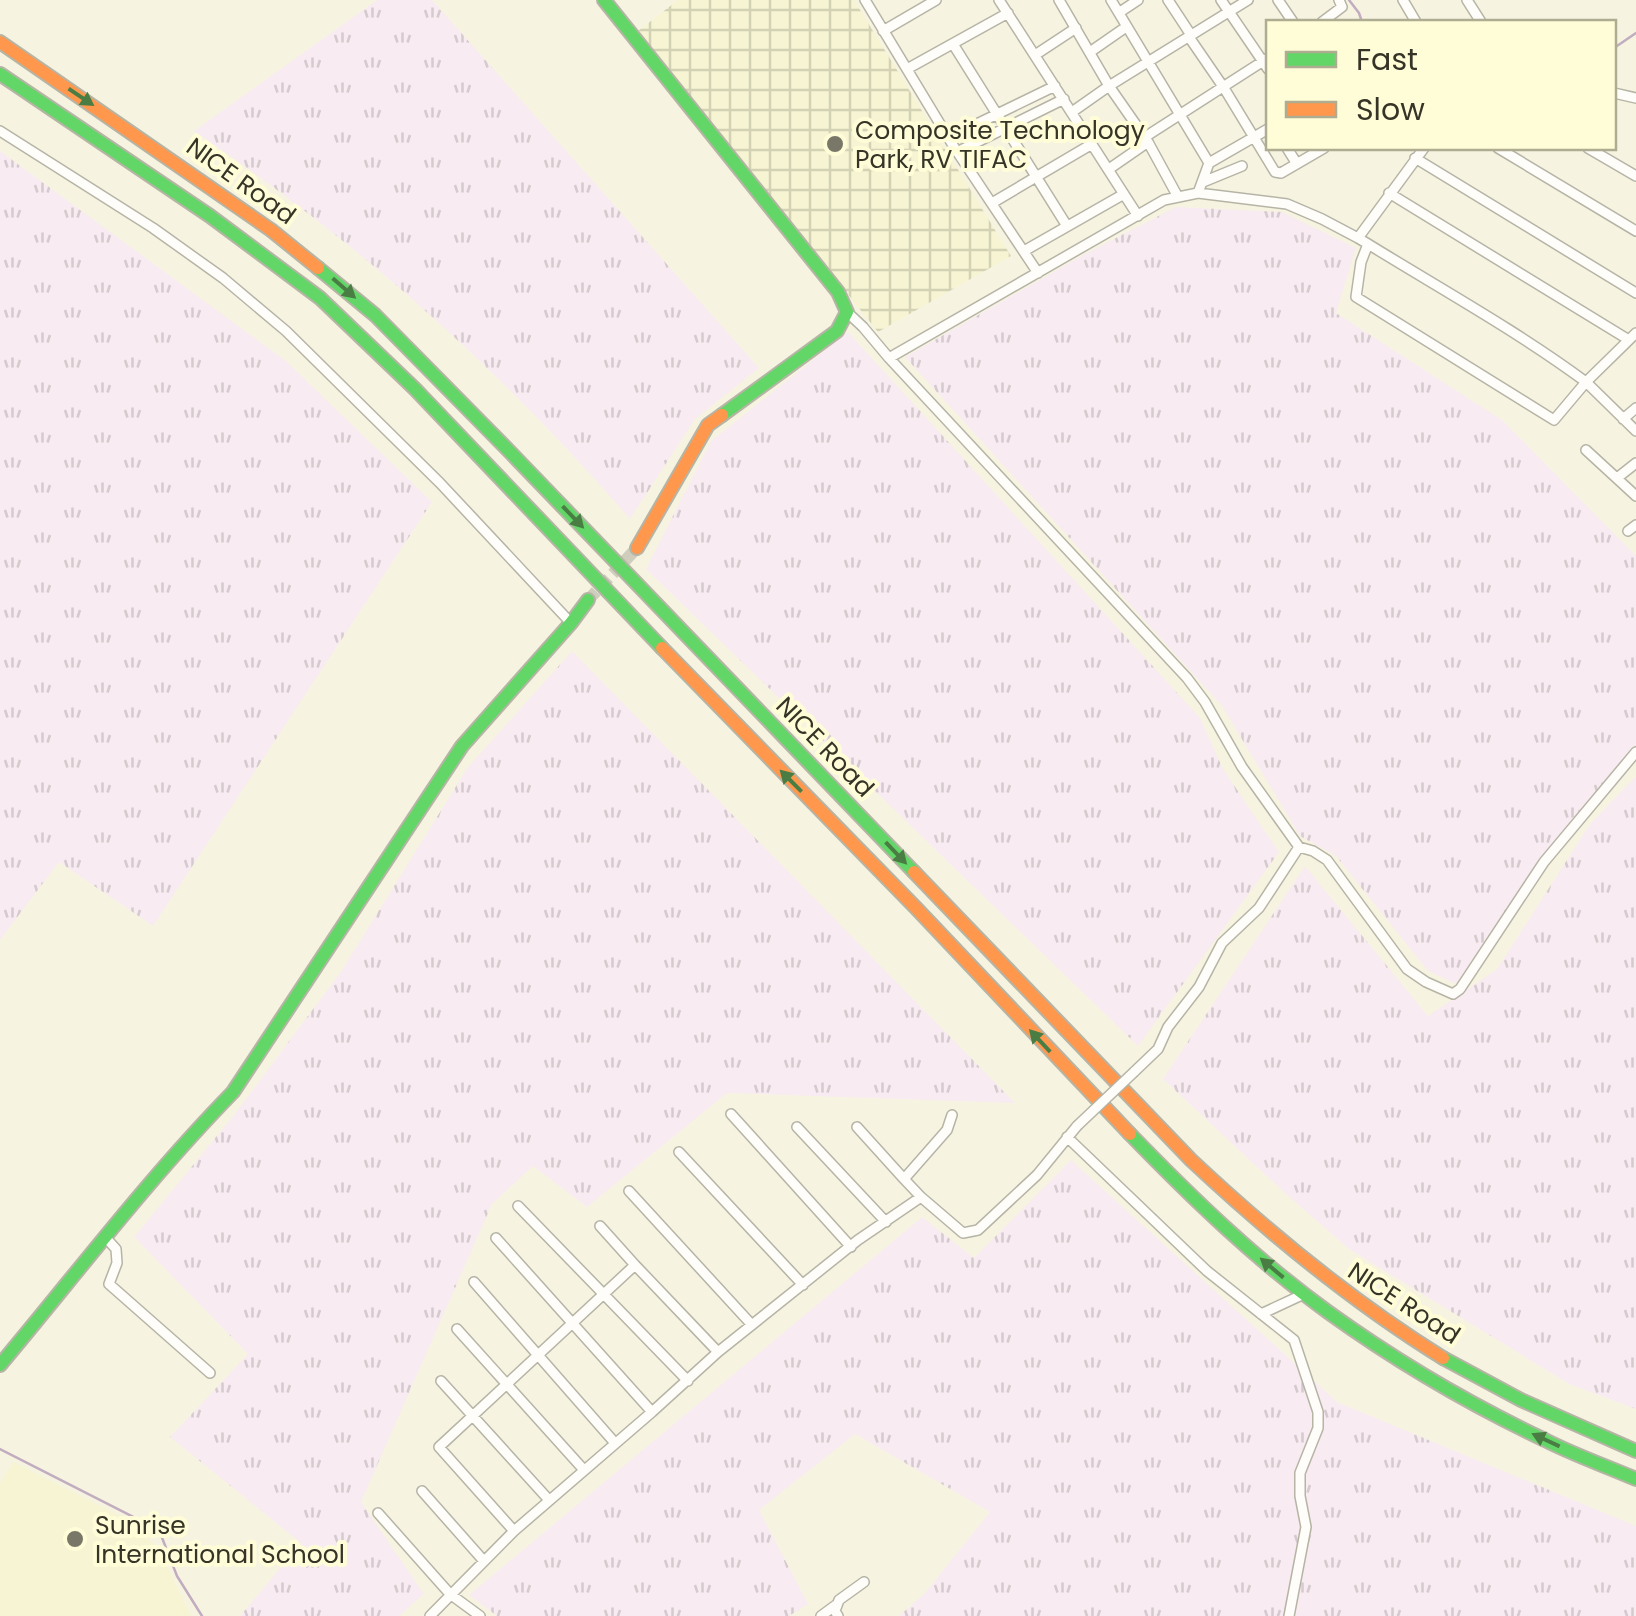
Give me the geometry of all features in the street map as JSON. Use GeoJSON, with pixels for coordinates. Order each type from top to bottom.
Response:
{"type":"FeatureCollection","features":[{"type":"Feature","properties":{"kind":"main road"},"geometry":{"type":"LineString","coordinates":[[604,0],[838,292],[846,312],[838,330],[708,425],[638,548]]}},
{"type":"Feature","properties":{"kind":"main road","name":"NICE Road"},"geometry":{"type":"LineString","coordinates":[[0,42],[256,218],[375,315],[1166,1135],[1272,1236],[1345,1293],[1479,1378],[1636,1451]]}},
{"type":"Feature","properties":{"kind":"main road","name":"NICE Road"},"geometry":{"type":"LineString","coordinates":[[0,74],[210,216],[320,298],[415,389],[1072,1075],[1215,1218],[1304,1294],[1448,1390],[1546,1441],[1636,1479]]}},
{"type":"Feature","properties":{"kind":"main road"},"geometry":{"type":"LineString","coordinates":[[0,1365],[135,1199],[242,1080],[462,746],[572,624],[588,600]]}},
{"type":"Feature","properties":{"kind":"street"},"geometry":{"type":"LineString","coordinates":[[865,0],[948,138],[1038,273]]}},
{"type":"Feature","properties":{"kind":"street"},"geometry":{"type":"LineString","coordinates":[[883,31],[922,4],[936,0]]}},
{"type":"Feature","properties":{"kind":"street"},"geometry":{"type":"LineString","coordinates":[[907,69],[953,44],[1014,0]]}},
{"type":"Feature","properties":{"kind":"street"},"geometry":{"type":"LineString","coordinates":[[1061,0],[1178,197]]}},
{"type":"Feature","properties":{"kind":"street"},"geometry":{"type":"LineString","coordinates":[[1111,0],[1209,163]]}},
{"type":"Feature","properties":{"kind":"street"},"geometry":{"type":"LineString","coordinates":[[1120,12],[1138,0]]}},
{"type":"Feature","properties":{"kind":"street"},"geometry":{"type":"LineString","coordinates":[[1168,0],[1278,174],[1318,150]]}},
{"type":"Feature","properties":{"kind":"street"},"geometry":{"type":"LineString","coordinates":[[1220,0],[1266,62]]}},
{"type":"Feature","properties":{"kind":"street"},"geometry":{"type":"LineString","coordinates":[[1072,112],[1248,0]]}},
{"type":"Feature","properties":{"kind":"street"},"geometry":{"type":"LineString","coordinates":[[1325,20],[1339,12],[1342,7],[1338,0]]}},
{"type":"Feature","properties":{"kind":"street"},"geometry":{"type":"LineString","coordinates":[[1003,7],[1138,216]]}},
{"type":"Feature","properties":{"kind":"street"},"geometry":{"type":"LineString","coordinates":[[1090,52],[1126,27]]}},
{"type":"Feature","properties":{"kind":"street"},"geometry":{"type":"LineString","coordinates":[[1035,55],[1076,28]]}},
{"type":"Feature","properties":{"kind":"street"},"geometry":{"type":"LineString","coordinates":[[953,44],[1067,226]]}},
{"type":"Feature","properties":{"kind":"street"},"geometry":{"type":"LineString","coordinates":[[1109,169],[1181,114],[1266,64]]}},
{"type":"Feature","properties":{"kind":"street"},"geometry":{"type":"LineString","coordinates":[[948,138],[1055,86]]}},
{"type":"Feature","properties":{"kind":"street"},"geometry":{"type":"LineString","coordinates":[[957,152],[1064,99]]}},
{"type":"Feature","properties":{"kind":"street"},"geometry":{"type":"LineString","coordinates":[[1198,193],[1209,163],[1266,130]]}},
{"type":"Feature","properties":{"kind":"street"},"geometry":{"type":"LineString","coordinates":[[0,131],[167,238],[286,331],[440,483],[572,624]]}},
{"type":"Feature","properties":{"kind":"street"},"geometry":{"type":"LineString","coordinates":[[992,203],[1092,144]]}},
{"type":"Feature","properties":{"kind":"street"},"geometry":{"type":"LineString","coordinates":[[1266,158],[1280,150]]}},
{"type":"Feature","properties":{"kind":"street"},"geometry":{"type":"LineString","coordinates":[[1286,150],[1297,164]]}},
{"type":"Feature","properties":{"kind":"street"},"geometry":{"type":"LineString","coordinates":[[1389,193],[1632,336],[1554,420],[1356,297],[1363,241],[1389,193],[1422,150]]}},
{"type":"Feature","properties":{"kind":"street"},"geometry":{"type":"LineString","coordinates":[[1501,150],[1636,231]]}},
{"type":"Feature","properties":{"kind":"street"},"geometry":{"type":"LineString","coordinates":[[1591,150],[1636,176]]}},
{"type":"Feature","properties":{"kind":"street"},"geometry":{"type":"LineString","coordinates":[[1415,158],[1636,293]]}},
{"type":"Feature","properties":{"kind":"street"},"geometry":{"type":"LineString","coordinates":[[1203,182],[1242,166]]}},
{"type":"Feature","properties":{"kind":"street"},"geometry":{"type":"LineString","coordinates":[[889,358],[1164,200],[1198,193],[1286,204],[1322,218],[1560,363],[1586,382],[1636,431]]}},
{"type":"Feature","properties":{"kind":"street"},"geometry":{"type":"LineString","coordinates":[[1024,251],[1124,194]]}},
{"type":"Feature","properties":{"kind":"street"},"geometry":{"type":"LineString","coordinates":[[846,312],[1188,678],[1242,767],[1299,847],[1326,860],[1407,969],[1426,982],[1453,994],[1460,989],[1544,862],[1636,752]]}},
{"type":"Feature","properties":{"kind":"street"},"geometry":{"type":"LineString","coordinates":[[1623,419],[1636,408]]}},
{"type":"Feature","properties":{"kind":"street"},"geometry":{"type":"LineString","coordinates":[[1586,450],[1636,496]]}},
{"type":"Feature","properties":{"kind":"street"},"geometry":{"type":"LineString","coordinates":[[1617,478],[1636,463]]}},
{"type":"Feature","properties":{"kind":"street"},"geometry":{"type":"LineString","coordinates":[[857,1127],[920,1197],[964,1234],[978,1230],[1037,1175],[1077,1126],[1158,1049],[1168,1027],[1199,987],[1222,943],[1259,908],[1299,847]]}},
{"type":"Feature","properties":{"kind":"street"},"geometry":{"type":"LineString","coordinates":[[731,1114],[850,1247]]}},
{"type":"Feature","properties":{"kind":"street"},"geometry":{"type":"LineString","coordinates":[[904,1179],[947,1130],[952,1114]]}},
{"type":"Feature","properties":{"kind":"street"},"geometry":{"type":"LineString","coordinates":[[797,1127],[886,1222]]}},
{"type":"Feature","properties":{"kind":"street"},"geometry":{"type":"LineString","coordinates":[[1068,1137],[1207,1271],[1294,1340],[1318,1412],[1318,1428],[1300,1473],[1306,1528],[1289,1616]]}},
{"type":"Feature","properties":{"kind":"street"},"geometry":{"type":"LineString","coordinates":[[679,1152],[803,1285]]}},
{"type":"Feature","properties":{"kind":"street"},"geometry":{"type":"LineString","coordinates":[[629,1191],[752,1324]]}},
{"type":"Feature","properties":{"kind":"street"},"geometry":{"type":"LineString","coordinates":[[430,1616],[514,1531],[718,1352],[920,1197]]}},
{"type":"Feature","properties":{"kind":"street"},"geometry":{"type":"LineString","coordinates":[[518,1206],[688,1381]]}},
{"type":"Feature","properties":{"kind":"street"},"geometry":{"type":"LineString","coordinates":[[600,1226],[718,1352]]}},
{"type":"Feature","properties":{"kind":"street"},"geometry":{"type":"LineString","coordinates":[[106,1238],[116,1248],[117,1264],[109,1284],[210,1373]]}},
{"type":"Feature","properties":{"kind":"street"},"geometry":{"type":"LineString","coordinates":[[496,1238],[652,1412]]}},
{"type":"Feature","properties":{"kind":"street"},"geometry":{"type":"LineString","coordinates":[[514,1531],[439,1447],[635,1265]]}},
{"type":"Feature","properties":{"kind":"street"},"geometry":{"type":"LineString","coordinates":[[474,1282],[616,1443]]}},
{"type":"Feature","properties":{"kind":"street"},"geometry":{"type":"LineString","coordinates":[[1261,1314],[1304,1294]]}},
{"type":"Feature","properties":{"kind":"street"},"geometry":{"type":"LineString","coordinates":[[456,1329],[584,1470]]}},
{"type":"Feature","properties":{"kind":"street"},"geometry":{"type":"LineString","coordinates":[[441,1381],[549,1500]]}},
{"type":"Feature","properties":{"kind":"street"},"geometry":{"type":"LineString","coordinates":[[422,1491],[484,1560]]}},
{"type":"Feature","properties":{"kind":"street"},"geometry":{"type":"LineString","coordinates":[[378,1514],[450,1594],[480,1616]]}},
{"type":"Feature","properties":{"kind":"street"},"geometry":{"type":"LineString","coordinates":[[838,1616],[835,1611],[839,1600],[864,1582]]}},
{"type":"Feature","properties":{"kind":"street"},"geometry":{"type":"LineString","coordinates":[[820,1616],[836,1605]]}},
{"type":"Feature","properties":{"kind":"shaded area","name":"Composite Technology Park, RV TIFAC"},"geometry":{"type":"Polygon","coordinates":[[[678,0],[854,0],[1011,256],[878,332],[638,31],[678,0]]]}},
{"type":"Feature","properties":{"kind":"shaded area","name":"Sunrise International School"},"geometry":{"type":"Polygon","coordinates":[[[13,1462],[138,1525],[161,1553],[191,1616],[0,1616],[0,1483],[13,1462]]]}},
{"type":"Feature","properties":{"kind":"green space"},"geometry":{"type":"Polygon","coordinates":[[[377,0],[432,0],[759,368],[695,419],[630,519],[530,411],[425,310],[313,217],[194,131],[377,0]]]}},
{"type":"Feature","properties":{"kind":"green space"},"geometry":{"type":"Polygon","coordinates":[[[0,151],[286,361],[432,502],[153,926],[59,862],[0,940],[0,151]]]}},
{"type":"Feature","properties":{"kind":"green space"},"geometry":{"type":"Polygon","coordinates":[[[1176,207],[1282,212],[1356,248],[1336,313],[1502,420],[1636,556],[1636,752],[1550,846],[1456,984],[1428,971],[1336,856],[1300,836],[1222,706],[905,357],[1083,255],[1176,207]]]}},
{"type":"Feature","properties":{"kind":"green space"},"geometry":{"type":"Polygon","coordinates":[[[848,332],[1200,718],[1223,769],[1279,852],[1138,1046],[646,569],[711,441],[848,332]]]}},
{"type":"Feature","properties":{"kind":"green space"},"geometry":{"type":"Polygon","coordinates":[[[572,651],[1015,1103],[727,1093],[587,1207],[533,1166],[492,1204],[361,1502],[424,1594],[399,1616],[240,1616],[301,1543],[170,1437],[248,1354],[134,1237],[234,1115],[340,973],[468,767],[572,651]]]}},
{"type":"Feature","properties":{"kind":"green space"},"geometry":{"type":"Polygon","coordinates":[[[1636,776],[1636,1409],[1569,1384],[1349,1249],[1163,1079],[1305,866],[1428,1016],[1497,969],[1590,824],[1636,776]]]}},
{"type":"Feature","properties":{"kind":"green space"},"geometry":{"type":"Polygon","coordinates":[[[1071,1160],[1337,1402],[1636,1526],[1636,1616],[899,1616],[924,1594],[990,1512],[855,1434],[759,1510],[808,1604],[789,1616],[497,1616],[469,1595],[922,1217],[974,1258],[1071,1160]]]}},
{"type":"Feature","properties":{"kind":"waterway"},"geometry":{"type":"LineString","coordinates":[[1349,0],[1361,20]]}},
{"type":"Feature","properties":{"kind":"waterway"},"geometry":{"type":"LineString","coordinates":[[1616,47],[1636,33]]}},
{"type":"Feature","properties":{"kind":"waterway"},"geometry":{"type":"LineString","coordinates":[[0,1449],[159,1530],[177,1576],[202,1616]]}},
{"type":"Feature","properties":{"kind":"tunnel"},"geometry":{"type":"LineString","coordinates":[[588,600],[637,548]]}},
{"type":"Feature","properties":{"kind":"traffic: fast"},"geometry":{"type":"LineString","coordinates":[[604,0],[838,292],[847,312],[837,331],[722,415]]}},
{"type":"Feature","properties":{"kind":"traffic: fast"},"geometry":{"type":"LineString","coordinates":[[0,74],[210,216],[320,298],[415,389],[662,648]]}},
{"type":"Feature","properties":{"kind":"traffic: fast"},"geometry":{"type":"LineString","coordinates":[[318,268],[375,315],[914,872]]}},
{"type":"Feature","properties":{"kind":"traffic: fast"},"geometry":{"type":"LineString","coordinates":[[0,1365],[143,1192],[233,1092],[462,746],[588,600]]}},
{"type":"Feature","properties":{"kind":"traffic: fast"},"geometry":{"type":"LineString","coordinates":[[1130,1134],[1250,1249],[1354,1330],[1489,1412],[1567,1451],[1636,1479]]}},
{"type":"Feature","properties":{"kind":"traffic: fast"},"geometry":{"type":"LineString","coordinates":[[1443,1358],[1521,1400],[1636,1451]]}},
{"type":"Feature","properties":{"kind":"traffic: slow"},"geometry":{"type":"LineString","coordinates":[[0,42],[271,230],[318,268]]}},
{"type":"Feature","properties":{"kind":"traffic: slow"},"geometry":{"type":"LineString","coordinates":[[637,548],[708,425],[722,415]]}},
{"type":"Feature","properties":{"kind":"traffic: slow"},"geometry":{"type":"LineString","coordinates":[[662,648],[1130,1134]]}},
{"type":"Feature","properties":{"kind":"traffic: slow"},"geometry":{"type":"LineString","coordinates":[[914,872],[1191,1160],[1344,1290],[1443,1358]]}},
{"type":"Feature","properties":{"kind":"place","name":"Composite Technology Park, RV TIFAC"},"geometry":{"type":"Point","coordinates":[835,144]}},
{"type":"Feature","properties":{"kind":"place","name":"Sunrise International School"},"geometry":{"type":"Point","coordinates":[75,1539]}}]}
